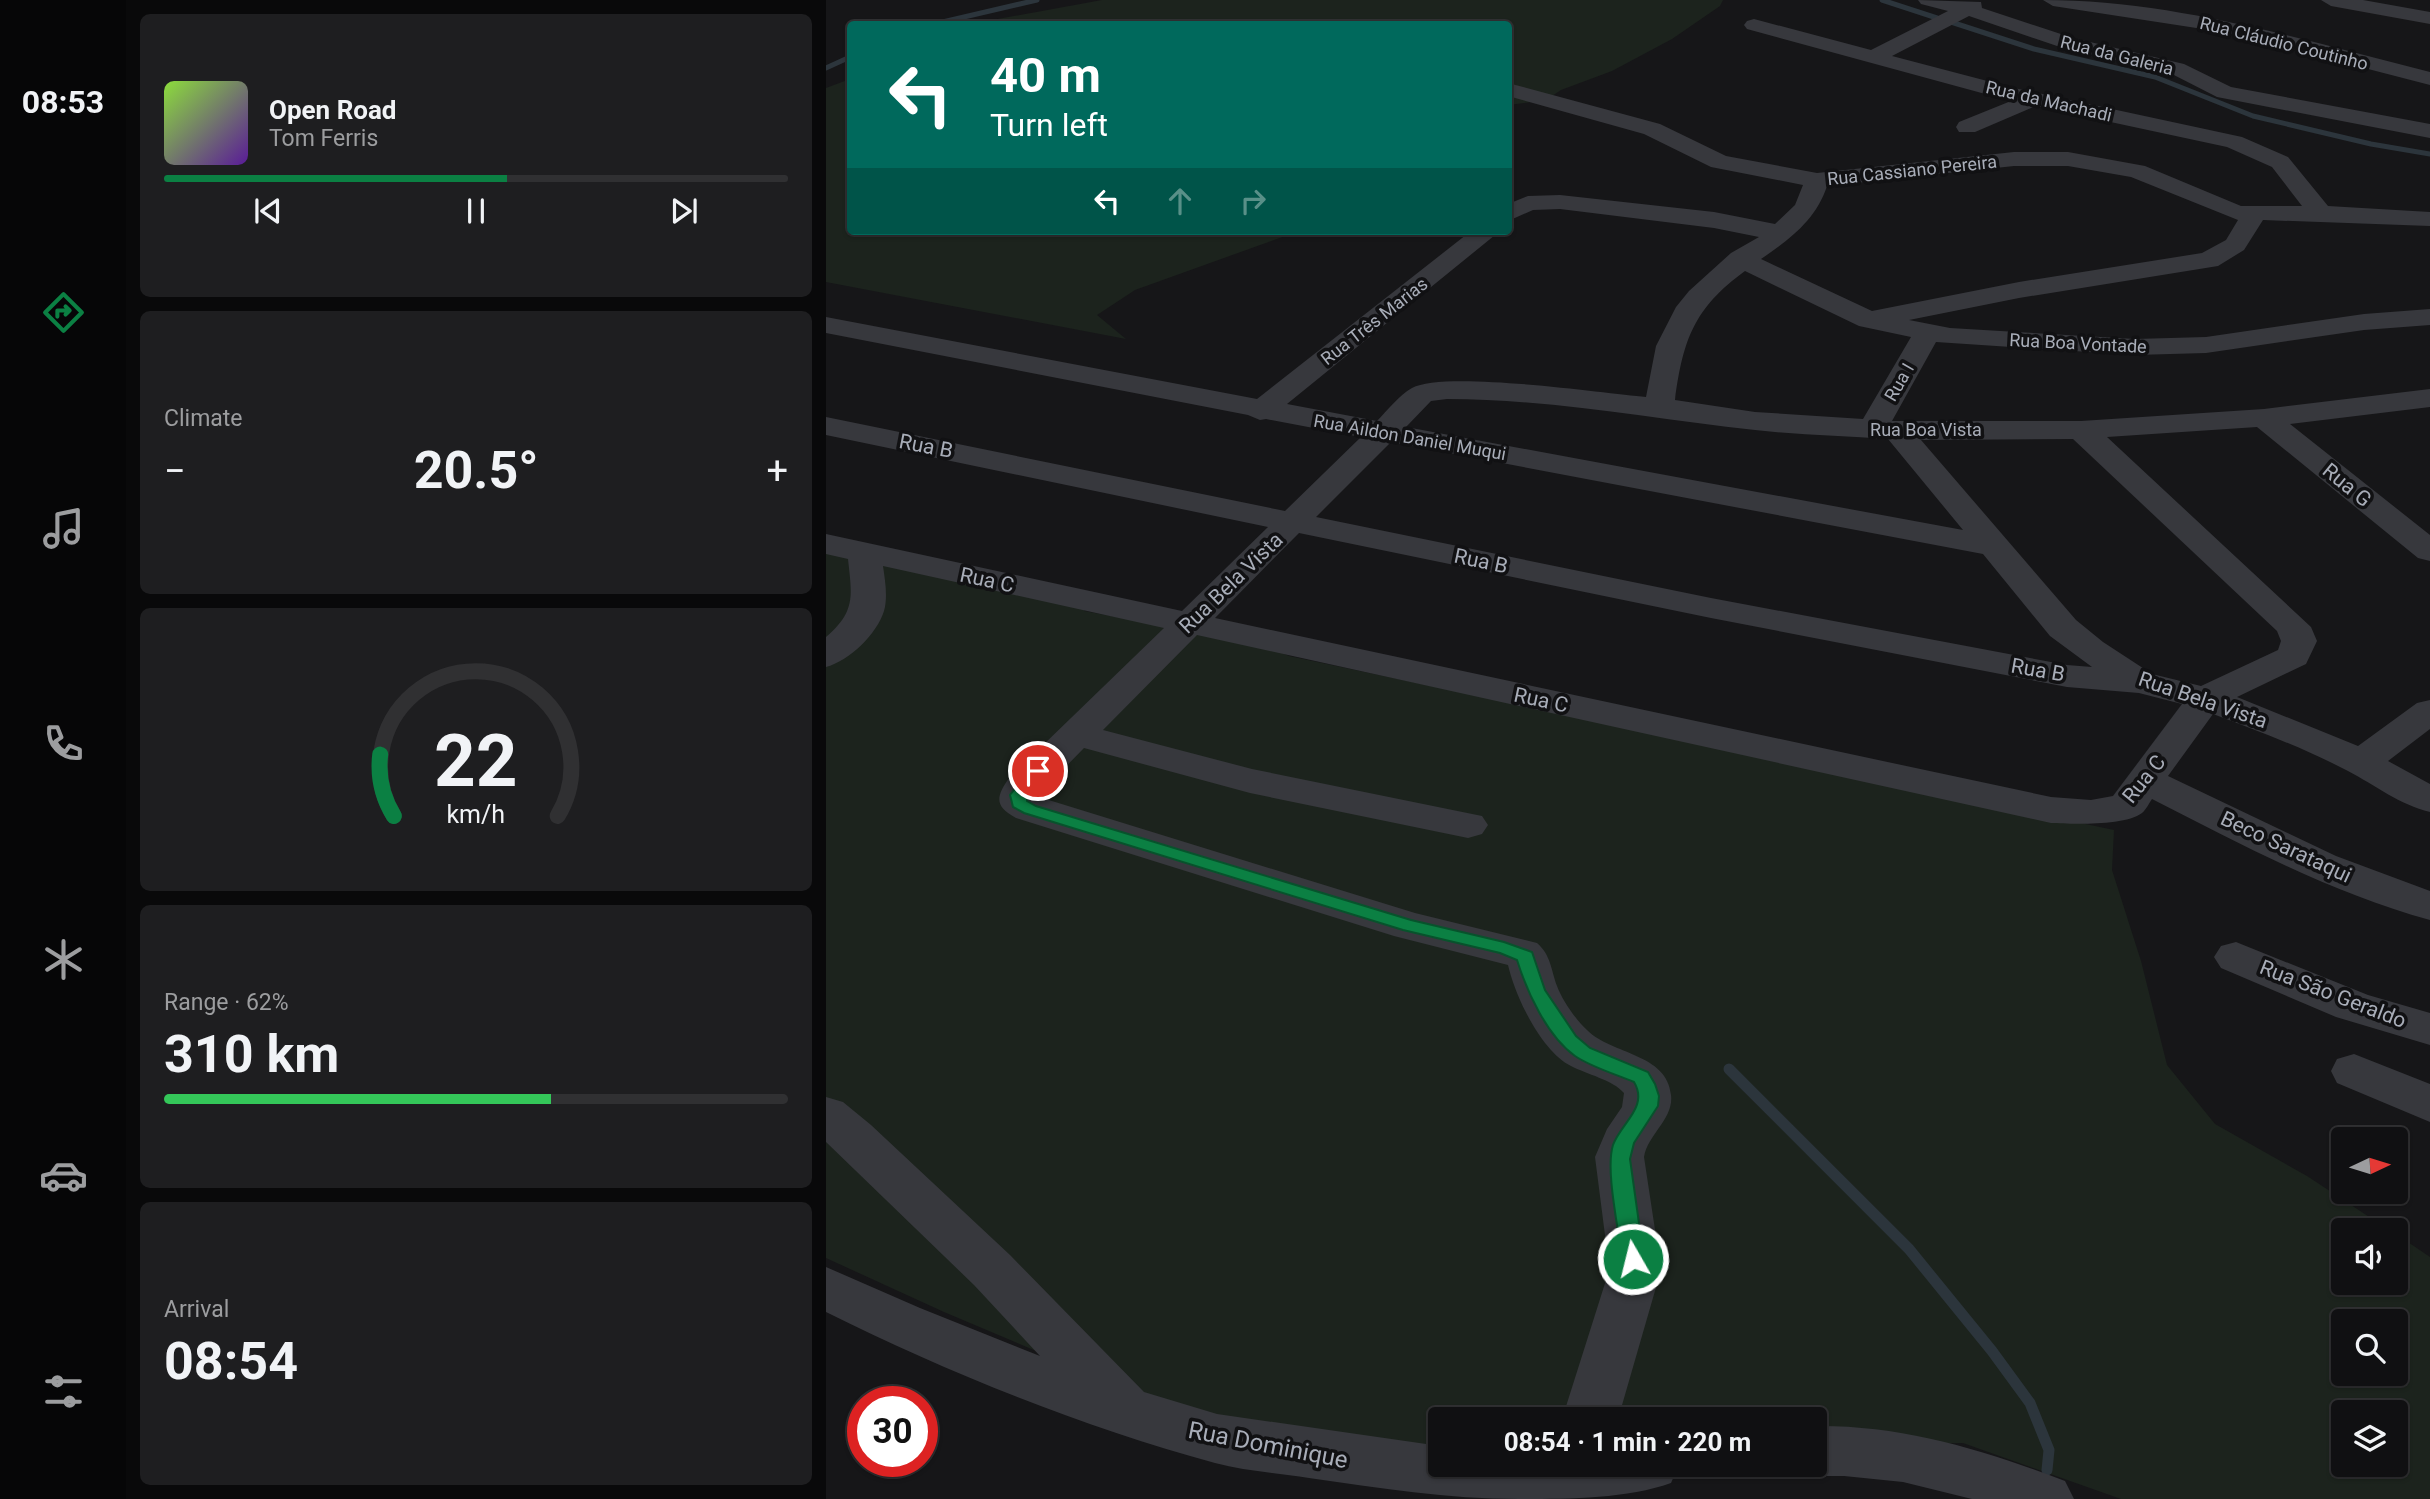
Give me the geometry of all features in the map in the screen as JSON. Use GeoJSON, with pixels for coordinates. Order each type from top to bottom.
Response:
{"type":"FeatureCollection","features":[{"type":"Feature","properties":{"kind":"street","name":"Rua da Galeria"},"geometry":{"type":"LineString","coordinates":[[1928,0],[1965,9],[2067,43],[2177,68],[2225,92],[2430,131]]}},
{"type":"Feature","properties":{"kind":"street"},"geometry":{"type":"LineString","coordinates":[[1873,57],[1965,9],[1992,0]]}},
{"type":"Feature","properties":{"kind":"street","name":"Rua Cláudio Coutinho"},"geometry":{"type":"LineString","coordinates":[[2053,0],[2230,27],[2430,79]]}},
{"type":"Feature","properties":{"kind":"street"},"geometry":{"type":"LineString","coordinates":[[2331,0],[2430,18]]}},
{"type":"Feature","properties":{"kind":"street","name":"Rua da Machadi"},"geometry":{"type":"LineString","coordinates":[[1754,25],[2034,99],[2227,140],[2280,162],[2321,213]]}},
{"type":"Feature","properties":{"kind":"street","name":"Rua Cassiano Pereira"},"geometry":{"type":"LineString","coordinates":[[1512,90],[1652,129],[1719,162],[1817,180],[2014,159],[2068,159],[2137,171],[2238,213],[2321,213],[2430,219]]}},
{"type":"Feature","properties":{"kind":"street"},"geometry":{"type":"LineString","coordinates":[[1967,127],[2034,99]]}},
{"type":"Feature","properties":{"kind":"street"},"geometry":{"type":"LineString","coordinates":[[2227,140],[2290,106]]}},
{"type":"Feature","properties":{"kind":"street"},"geometry":{"type":"LineString","coordinates":[[1658,407],[1671,343],[1684,316],[1717,279],[1740,259],[1780,233],[1804,209],[1817,180]]}},
{"type":"Feature","properties":{"kind":"street"},"geometry":{"type":"LineString","coordinates":[[1512,212],[1528,203],[1560,202],[1714,220],[1780,233]]}},
{"type":"Feature","properties":{"kind":"street"},"geometry":{"type":"LineString","coordinates":[[1868,320],[2019,290],[2209,260],[2235,245],[2255,214]]}},
{"type":"Feature","properties":{"kind":"street","name":"Rua Três Marias"},"geometry":{"type":"LineString","coordinates":[[1260,411],[1482,235]]}},
{"type":"Feature","properties":{"kind":"street","name":"Rua Boa Vontade"},"geometry":{"type":"LineString","coordinates":[[1740,259],[1868,320],[1927,333],[2123,346],[2206,345],[2376,321],[2430,317]]}},
{"type":"Feature","properties":{"kind":"street","name":"Rua Aildon Daniel Muqui"},"geometry":{"type":"LineString","coordinates":[[826,325],[1260,411],[1383,430],[1995,546]]}},
{"type":"Feature","properties":{"kind":"street","name":"Rua I"},"geometry":{"type":"LineString","coordinates":[[1884,431],[1927,333]]}},
{"type":"Feature","properties":{"kind":"street","name":"Rua Boa Vista"},"geometry":{"type":"LineString","coordinates":[[1422,394],[1447,390],[1480,390],[1658,407],[1755,421],[1884,431],[2081,430],[2264,418],[2416,399]]}},
{"type":"Feature","properties":{"kind":"street","name":"Rua Bela Vista"},"geometry":{"type":"LineString","coordinates":[[1422,394],[1038,771],[1019,795],[1019,803],[1030,809],[1409,926],[1522,954],[1528,959],[1536,991],[1573,1045],[1644,1080],[1649,1096],[1648,1106],[1624,1142],[1620,1159],[1633,1277],[1594,1407]]}},
{"type":"Feature","properties":{"kind":"street"},"geometry":{"type":"LineString","coordinates":[[2416,399],[2430,421]]}},
{"type":"Feature","properties":{"kind":"street","name":"Rua G"},"geometry":{"type":"LineString","coordinates":[[2264,418],[2430,551]]}},
{"type":"Feature","properties":{"kind":"street","name":"Rua B"},"geometry":{"type":"LineString","coordinates":[[826,426],[1711,608],[2087,679],[2139,682]]}},
{"type":"Feature","properties":{"kind":"street"},"geometry":{"type":"LineString","coordinates":[[2081,430],[2297,633],[2299,646],[2293,656],[2205,698]]}},
{"type":"Feature","properties":{"kind":"street","name":"Rua Bela Vista"},"geometry":{"type":"LineString","coordinates":[[1884,431],[1995,546],[2063,628],[2090,650],[2139,682],[2205,698],[2287,729],[2361,762],[2430,800]]}},
{"type":"Feature","properties":{"kind":"street","name":"Rua C"},"geometry":{"type":"LineString","coordinates":[[826,544],[2051,810],[2091,813],[2127,805],[2205,698]]}},
{"type":"Feature","properties":{"kind":"street"},"geometry":{"type":"LineString","coordinates":[[826,656],[864,621],[869,610],[864,553]]}},
{"type":"Feature","properties":{"kind":"street"},"geometry":{"type":"LineString","coordinates":[[2361,762],[2430,711]]}},
{"type":"Feature","properties":{"kind":"street"},"geometry":{"type":"LineString","coordinates":[[1075,734],[1250,782],[1468,825]]}},
{"type":"Feature","properties":{"kind":"street","name":"Beco Sarataqui"},"geometry":{"type":"LineString","coordinates":[[2146,779],[2255,834],[2383,892],[2430,906]]}},
{"type":"Feature","properties":{"kind":"street","name":"Rua São Geraldo"},"geometry":{"type":"LineString","coordinates":[[2236,957],[2352,1006],[2430,1029]]}},
{"type":"Feature","properties":{"kind":"street"},"geometry":{"type":"LineString","coordinates":[[2354,1071],[2430,1104]]}},
{"type":"Feature","properties":{"kind":"street"},"geometry":{"type":"LineString","coordinates":[[826,1115],[854,1138],[992,1270],[1128,1412]]}},
{"type":"Feature","properties":{"kind":"street","name":"Rua Dominique"},"geometry":{"type":"LineString","coordinates":[[826,1288],[901,1324],[1085,1398],[1217,1439],[1368,1464],[1428,1470]]}},
{"type":"Feature","properties":{"kind":"street"},"geometry":{"type":"LineString","coordinates":[[1827,1450],[1930,1462],[2033,1497]]}},
{"type":"Feature","properties":{"kind":"shaded area"},"geometry":{"type":"Polygon","coordinates":[[[1102,0],[1723,0],[1720,6],[1672,39],[1612,71],[1561,90],[1546,100],[1512,105],[1512,21],[986,21],[1102,0]]]}},
{"type":"Feature","properties":{"kind":"shaded area"},"geometry":{"type":"Polygon","coordinates":[[[847,80],[847,235],[1288,235],[1135,290],[1097,315],[1126,339],[826,282],[826,88],[847,80]]]}},
{"type":"Feature","properties":{"kind":"shaded area"},"geometry":{"type":"Polygon","coordinates":[[[826,550],[1089,605],[1084,611],[1258,643],[1289,656],[2114,830],[2112,870],[2141,961],[2167,1065],[2215,1124],[2331,1192],[2331,1204],[2350,1204],[2371,1218],[2331,1218],[2331,1295],[2408,1295],[2408,1242],[2430,1257],[2430,1499],[2121,1499],[1963,1443],[1827,1445],[1827,1407],[1428,1407],[1428,1450],[1381,1452],[1226,1431],[944,1312],[826,1258],[826,550]]]}},
{"type":"Feature","properties":{"kind":"waterway"},"geometry":{"type":"LineString","coordinates":[[947,21],[1037,0]]}},
{"type":"Feature","properties":{"kind":"waterway"},"geometry":{"type":"LineString","coordinates":[[1882,0],[1937,18]]}},
{"type":"Feature","properties":{"kind":"waterway"},"geometry":{"type":"LineString","coordinates":[[1951,22],[2034,49],[2155,77],[2253,116],[2371,144],[2430,154]]}},
{"type":"Feature","properties":{"kind":"waterway"},"geometry":{"type":"LineString","coordinates":[[826,68],[847,58]]}},
{"type":"Feature","properties":{"kind":"waterway"},"geometry":{"type":"LineString","coordinates":[[1729,1069],[1909,1249],[1992,1351],[2030,1403],[2049,1450],[2047,1470]]}},
{"type":"Feature","properties":{"kind":"route"},"geometry":{"type":"LineString","coordinates":[[1038,771],[1019,795],[1019,803],[1030,809],[1409,926],[1504,948],[1525,956],[1536,991],[1569,1041],[1584,1052],[1641,1077],[1646,1084],[1650,1100],[1648,1106],[1624,1142],[1620,1159],[1633,1259]]}}]}
